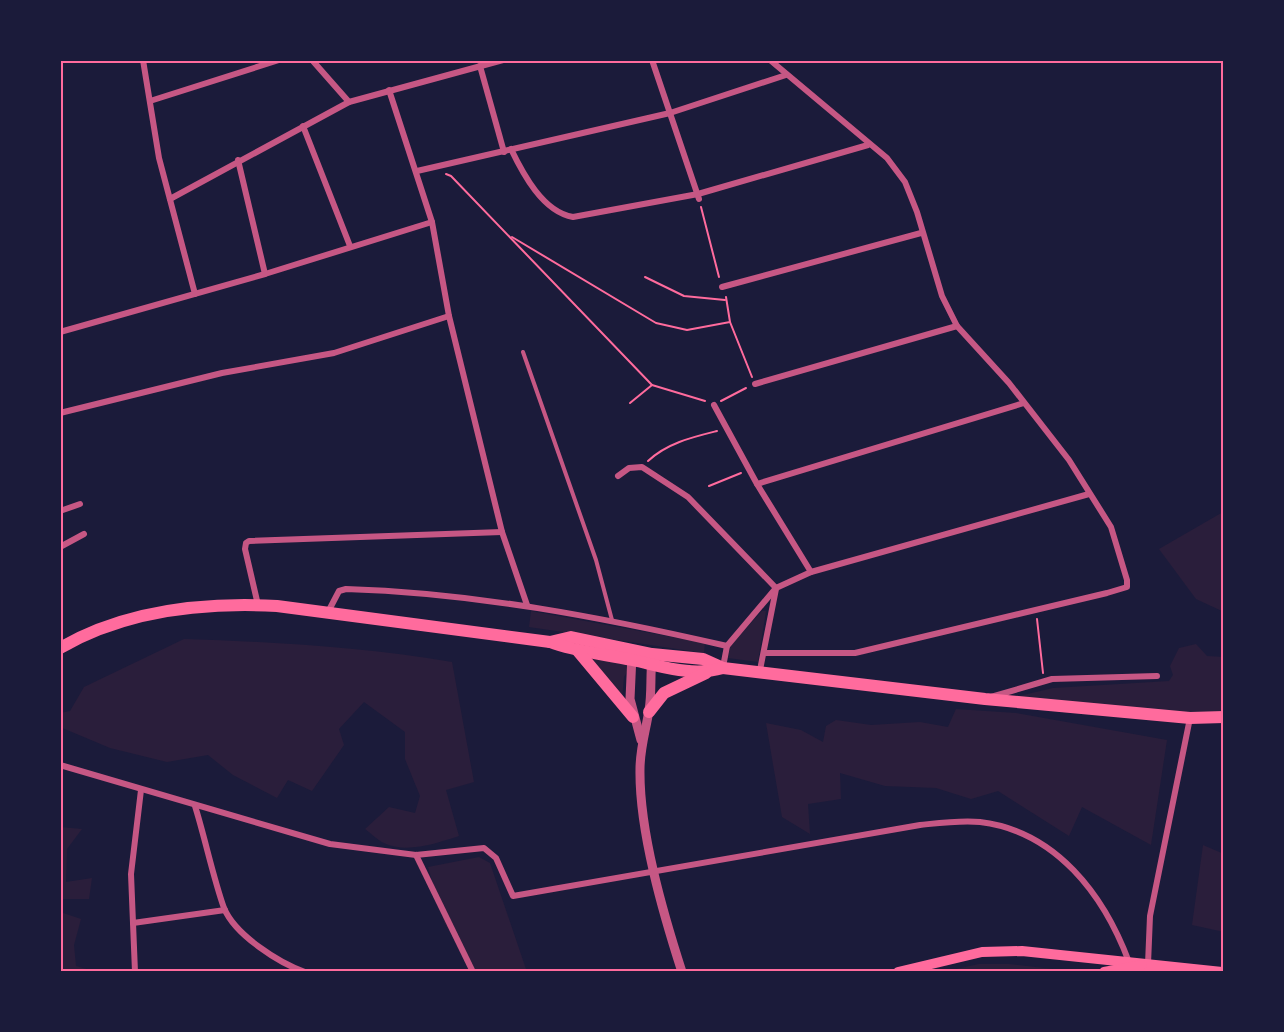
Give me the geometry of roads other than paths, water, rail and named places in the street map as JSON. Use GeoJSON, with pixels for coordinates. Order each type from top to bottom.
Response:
{"type":"FeatureCollection","features":[{"type":"Feature","properties":{"kind":"main road"},"geometry":{"type":"LineString","coordinates":[[60,648],[119,622],[157,612],[239,604],[328,612],[550,642],[578,650],[632,654]]}},
{"type":"Feature","properties":{"kind":"main road"},"geometry":{"type":"LineString","coordinates":[[550,642],[571,637],[652,659],[674,670],[707,672]]}},
{"type":"Feature","properties":{"kind":"main road"},"geometry":{"type":"LineString","coordinates":[[578,650],[633,717]]}},
{"type":"Feature","properties":{"kind":"main road"},"geometry":{"type":"LineString","coordinates":[[652,659],[703,659],[723,668]]}},
{"type":"Feature","properties":{"kind":"main road"},"geometry":{"type":"LineString","coordinates":[[649,712],[664,693],[707,672],[723,668],[760,670],[985,699],[1190,717],[1224,717]]}},
{"type":"Feature","properties":{"kind":"main road"},"geometry":{"type":"LineString","coordinates":[[898,972],[982,952],[1022,951],[1129,965],[1222,972]]}},
{"type":"Feature","properties":{"kind":"main road"},"geometry":{"type":"LineString","coordinates":[[1104,972],[1129,965]]}},
{"type":"Feature","properties":{"kind":"street"},"geometry":{"type":"LineString","coordinates":[[143,60],[159,158],[195,294]]}},
{"type":"Feature","properties":{"kind":"street"},"geometry":{"type":"LineString","coordinates":[[150,100],[279,60]]}},
{"type":"Feature","properties":{"kind":"street"},"geometry":{"type":"LineString","coordinates":[[312,60],[349,102]]}},
{"type":"Feature","properties":{"kind":"street"},"geometry":{"type":"LineString","coordinates":[[170,199],[238,160],[349,102],[503,60]]}},
{"type":"Feature","properties":{"kind":"street"},"geometry":{"type":"LineString","coordinates":[[652,60],[698,196]]}},
{"type":"Feature","properties":{"kind":"street"},"geometry":{"type":"LineString","coordinates":[[765,653],[855,653],[1127,587],[1127,580],[1111,527],[1069,460],[1003,376],[957,326],[942,296],[921,233],[917,212],[905,182],[887,158],[868,145],[770,60]]}},
{"type":"Feature","properties":{"kind":"street"},"geometry":{"type":"LineString","coordinates":[[480,66],[507,151],[537,192],[566,215],[573,217],[698,196],[868,145]]}},
{"type":"Feature","properties":{"kind":"street"},"geometry":{"type":"LineString","coordinates":[[417,171],[670,113],[786,75]]}},
{"type":"Feature","properties":{"kind":"street"},"geometry":{"type":"LineString","coordinates":[[389,90],[432,222],[449,316],[502,532],[527,605]]}},
{"type":"Feature","properties":{"kind":"street"},"geometry":{"type":"LineString","coordinates":[[303,126],[350,246]]}},
{"type":"Feature","properties":{"kind":"street"},"geometry":{"type":"LineString","coordinates":[[238,160],[265,274]]}},
{"type":"Feature","properties":{"kind":"street"},"geometry":{"type":"LineString","coordinates":[[60,332],[265,274],[432,222]]}},
{"type":"Feature","properties":{"kind":"street"},"geometry":{"type":"LineString","coordinates":[[722,287],[921,233]]}},
{"type":"Feature","properties":{"kind":"street"},"geometry":{"type":"LineString","coordinates":[[60,413],[222,373],[334,353],[449,316]]}},
{"type":"Feature","properties":{"kind":"street"},"geometry":{"type":"LineString","coordinates":[[755,384],[957,326]]}},
{"type":"Feature","properties":{"kind":"street"},"geometry":{"type":"LineString","coordinates":[[757,484],[1024,403]]}},
{"type":"Feature","properties":{"kind":"street"},"geometry":{"type":"LineString","coordinates":[[714,405],[757,484],[811,572]]}},
{"type":"Feature","properties":{"kind":"street"},"geometry":{"type":"LineString","coordinates":[[618,476],[629,468],[642,467],[688,497],[776,588]]}},
{"type":"Feature","properties":{"kind":"street"},"geometry":{"type":"LineString","coordinates":[[723,668],[727,646],[776,588],[811,572],[1089,494]]}},
{"type":"Feature","properties":{"kind":"street"},"geometry":{"type":"LineString","coordinates":[[60,511],[80,504]]}},
{"type":"Feature","properties":{"kind":"street"},"geometry":{"type":"LineString","coordinates":[[258,605],[245,549],[249,541],[502,532]]}},
{"type":"Feature","properties":{"kind":"street"},"geometry":{"type":"LineString","coordinates":[[60,547],[84,534]]}},
{"type":"Feature","properties":{"kind":"street"},"geometry":{"type":"LineString","coordinates":[[760,670],[776,588]]}},
{"type":"Feature","properties":{"kind":"street"},"geometry":{"type":"LineString","coordinates":[[328,612],[339,591],[346,589],[398,590],[527,605],[612,620],[727,646]]}},
{"type":"Feature","properties":{"kind":"street"},"geometry":{"type":"LineString","coordinates":[[632,654],[630,699],[641,740]]}},
{"type":"Feature","properties":{"kind":"street"},"geometry":{"type":"LineString","coordinates":[[652,659],[649,712],[641,740],[642,800],[669,933],[682,972]]}},
{"type":"Feature","properties":{"kind":"street"},"geometry":{"type":"LineString","coordinates":[[985,699],[1043,681],[1157,676]]}},
{"type":"Feature","properties":{"kind":"street"},"geometry":{"type":"LineString","coordinates":[[1151,966],[1150,916],[1190,717]]}},
{"type":"Feature","properties":{"kind":"street"},"geometry":{"type":"LineString","coordinates":[[60,765],[330,844],[416,855],[476,848],[490,850],[504,871],[513,896],[920,825],[978,821],[1004,826],[1034,837],[1067,861],[1091,889],[1107,916],[1129,965]]}},
{"type":"Feature","properties":{"kind":"street"},"geometry":{"type":"LineString","coordinates":[[135,972],[131,874],[141,790]]}},
{"type":"Feature","properties":{"kind":"street"},"geometry":{"type":"LineString","coordinates":[[195,806],[225,910],[258,946],[277,960],[306,972]]}},
{"type":"Feature","properties":{"kind":"street"},"geometry":{"type":"LineString","coordinates":[[416,855],[473,972]]}},
{"type":"Feature","properties":{"kind":"street"},"geometry":{"type":"LineString","coordinates":[[132,923],[225,910]]}},
{"type":"Feature","properties":{"kind":"lane"},"geometry":{"type":"LineString","coordinates":[[523,352],[596,560],[612,620]]}}]}
